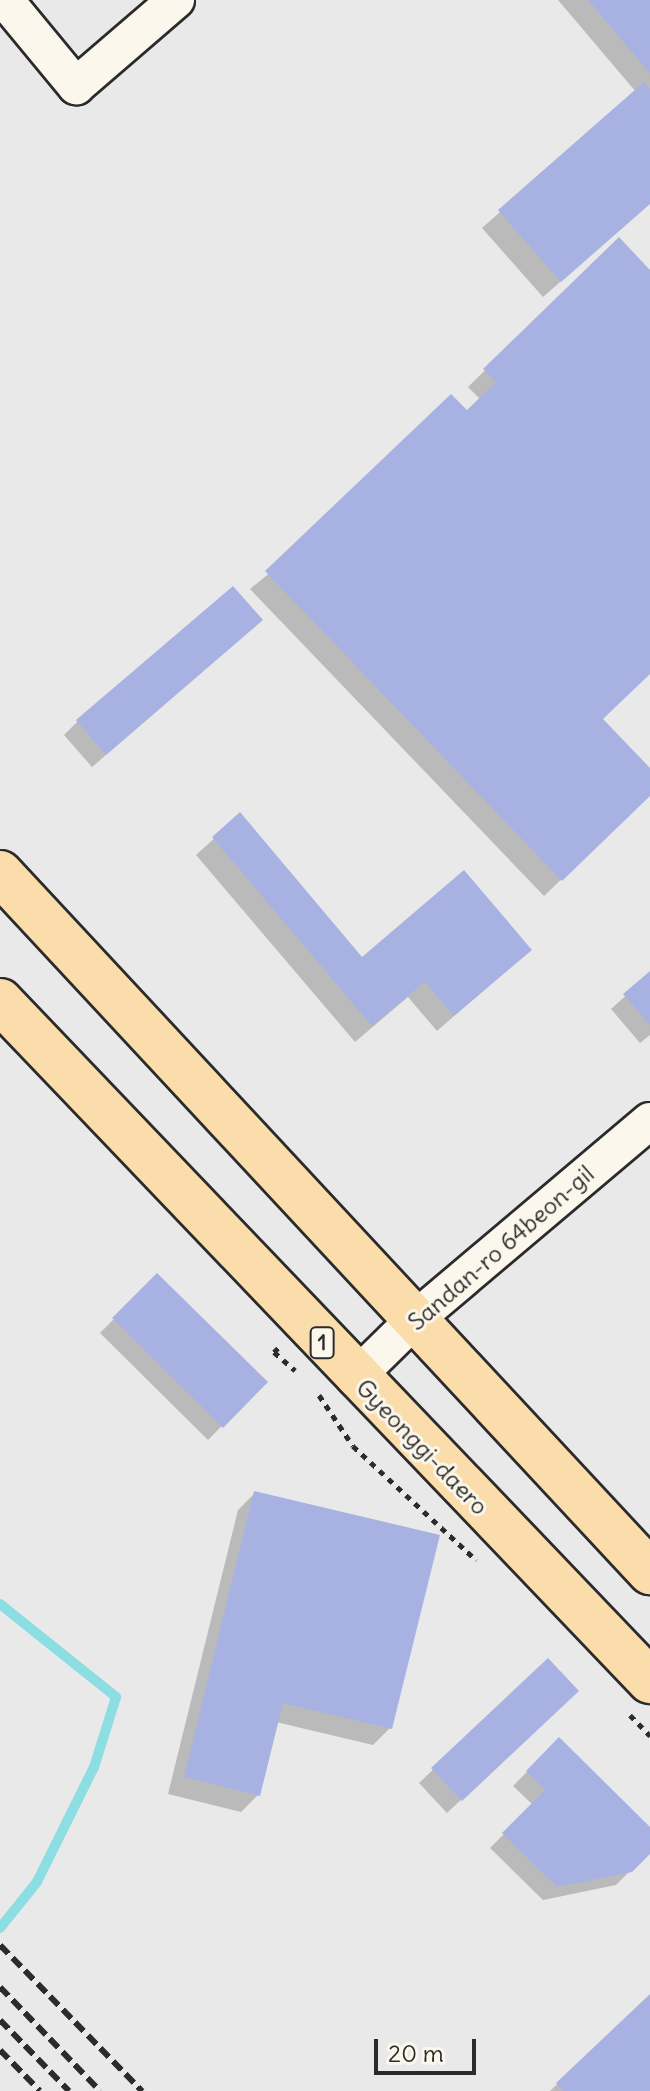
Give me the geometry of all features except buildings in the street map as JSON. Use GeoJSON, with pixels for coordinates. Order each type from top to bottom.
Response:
{"type":"FeatureCollection","features":[{"type":"Feature","properties":{"kind":"main road"},"geometry":{"type":"LineString","coordinates":[[0,873],[413,1321],[650,1572]]}},
{"type":"Feature","properties":{"kind":"main road","name":"Gyeonggi-daero"},"geometry":{"type":"LineString","coordinates":[[0,1001],[355,1378],[650,1681]]}},
{"type":"Feature","properties":{"kind":"street"},"geometry":{"type":"LineString","coordinates":[[5,0],[76,86],[176,0]]}},
{"type":"Feature","properties":{"kind":"street","name":"Sandan-ro 64beon-gil"},"geometry":{"type":"LineString","coordinates":[[355,1378],[413,1321],[650,1121]]}},
{"type":"Feature","properties":{"kind":"waterway"},"geometry":{"type":"LineString","coordinates":[[0,1604],[116,1697],[94,1767],[37,1882],[0,1928]]}},
{"type":"Feature","properties":{"kind":"railway"},"geometry":{"type":"LineString","coordinates":[[0,1945],[142,2091]]}},
{"type":"Feature","properties":{"kind":"railway"},"geometry":{"type":"LineString","coordinates":[[0,1987],[100,2091]]}},
{"type":"Feature","properties":{"kind":"railway"},"geometry":{"type":"LineString","coordinates":[[0,2020],[69,2091]]}},
{"type":"Feature","properties":{"kind":"railway"},"geometry":{"type":"LineString","coordinates":[[0,2050],[40,2091]]}}]}
